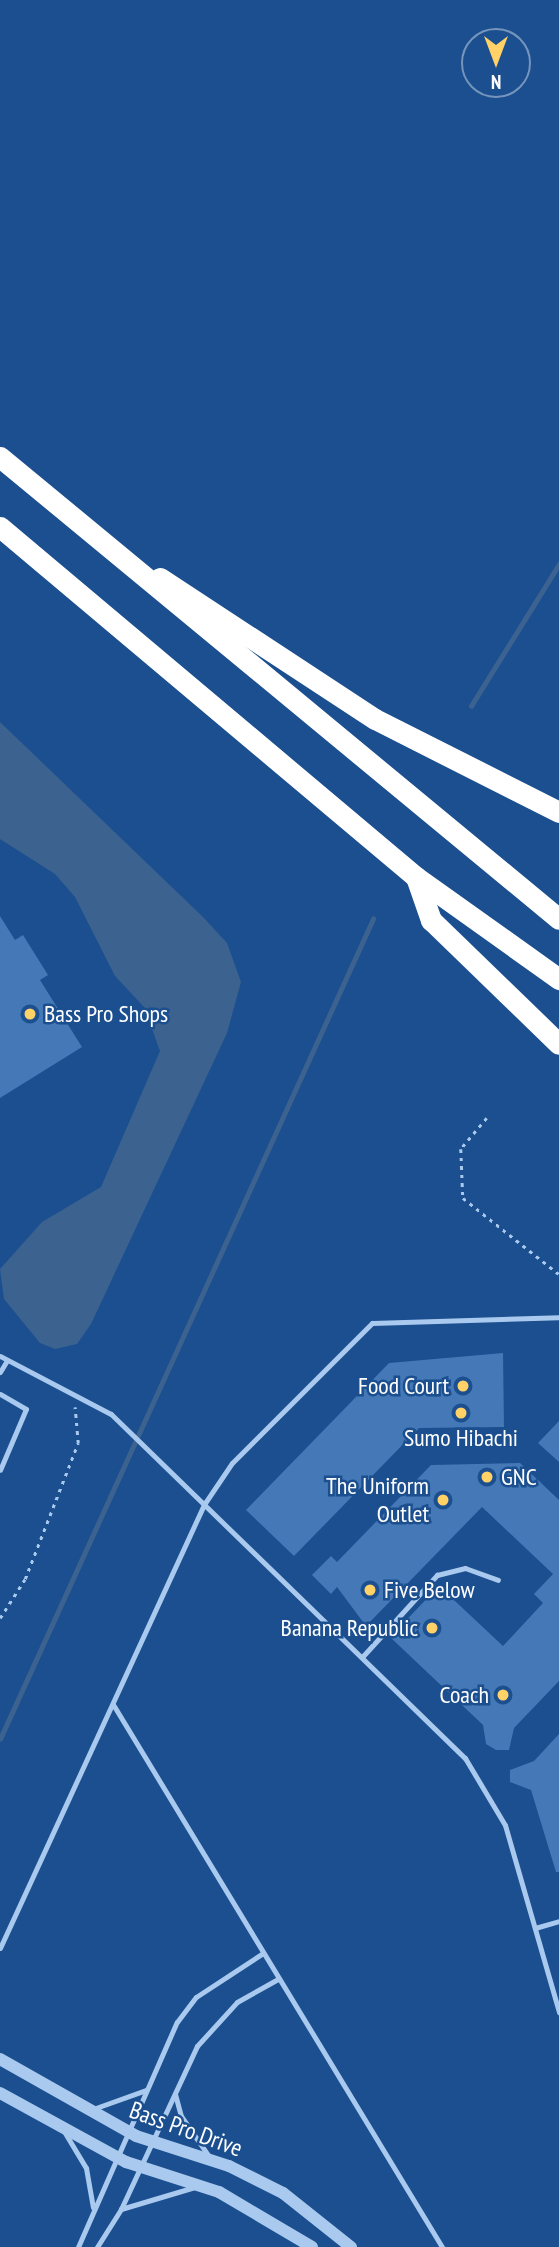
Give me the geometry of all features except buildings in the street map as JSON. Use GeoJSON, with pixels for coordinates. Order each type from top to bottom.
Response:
{"type":"FeatureCollection","features":[{"type":"Feature","properties":{"kind":"highway"},"geometry":{"type":"LineString","coordinates":[[0,457],[559,919]]}},
{"type":"Feature","properties":{"kind":"highway"},"geometry":{"type":"LineString","coordinates":[[0,527],[416,877],[559,979]]}},
{"type":"Feature","properties":{"kind":"highway"},"geometry":{"type":"LineString","coordinates":[[86,530],[375,719],[559,812]]}},
{"type":"Feature","properties":{"kind":"highway"},"geometry":{"type":"LineString","coordinates":[[416,877],[431,920],[559,1044]]}},
{"type":"Feature","properties":{"kind":"street","name":"Bass Pro Drive"},"geometry":{"type":"LineString","coordinates":[[0,2059],[84,2111],[127,2132],[212,2160],[283,2193],[351,2247]]}},
{"type":"Feature","properties":{"kind":"street","name":"Bass Pro Drive"},"geometry":{"type":"LineString","coordinates":[[0,2093],[65,2133],[115,2157],[201,2186],[269,2217],[312,2247]]}},
{"type":"Feature","properties":{"kind":"lane"},"geometry":{"type":"LineString","coordinates":[[0,1948],[114,1706],[205,1503],[232,1462],[372,1323],[559,1317]]}},
{"type":"Feature","properties":{"kind":"lane"},"geometry":{"type":"LineString","coordinates":[[0,1356],[6,1362],[111,1414],[363,1656],[483,1783],[505,1825],[559,2012]]}},
{"type":"Feature","properties":{"kind":"lane"},"geometry":{"type":"LineString","coordinates":[[0,1372],[6,1362]]}},
{"type":"Feature","properties":{"kind":"lane"},"geometry":{"type":"LineString","coordinates":[[0,1394],[26,1409],[0,1470]]}},
{"type":"Feature","properties":{"kind":"lane"},"geometry":{"type":"LineString","coordinates":[[363,1656],[437,1576],[465,1568],[498,1580]]}},
{"type":"Feature","properties":{"kind":"lane"},"geometry":{"type":"LineString","coordinates":[[114,1706],[442,2247]]}},
{"type":"Feature","properties":{"kind":"lane"},"geometry":{"type":"LineString","coordinates":[[535,1928],[559,1921]]}},
{"type":"Feature","properties":{"kind":"lane"},"geometry":{"type":"LineString","coordinates":[[78,2247],[115,2157],[177,2022],[196,1997],[263,1953]]}},
{"type":"Feature","properties":{"kind":"lane"},"geometry":{"type":"LineString","coordinates":[[97,2247],[121,2209],[175,2093],[215,2020],[278,1979]]}},
{"type":"Feature","properties":{"kind":"lane"},"geometry":{"type":"LineString","coordinates":[[84,2111],[146,2090]]}},
{"type":"Feature","properties":{"kind":"lane"},"geometry":{"type":"LineString","coordinates":[[175,2093],[192,2137],[212,2160]]}},
{"type":"Feature","properties":{"kind":"lane"},"geometry":{"type":"LineString","coordinates":[[65,2133],[86,2168],[93,2207]]}},
{"type":"Feature","properties":{"kind":"lane"},"geometry":{"type":"LineString","coordinates":[[121,2209],[201,2186]]}},
{"type":"Feature","properties":{"kind":"path"},"geometry":{"type":"LineString","coordinates":[[487,1118],[461,1149],[463,1198],[559,1274]]}},
{"type":"Feature","properties":{"kind":"path"},"geometry":{"type":"LineString","coordinates":[[0,1618],[25,1579],[78,1443],[76,1397]]}},
{"type":"Feature","properties":{"kind":"water"},"geometry":{"type":"Polygon","coordinates":[[[0,722],[203,917],[227,943],[241,982],[227,1033],[91,1324],[77,1344],[55,1349],[40,1343],[4,1299],[0,1269],[42,1222],[101,1187],[160,1051],[144,1007],[115,976],[75,897],[55,874],[0,839],[0,722]]]}},
{"type":"Feature","properties":{"kind":"waterway"},"geometry":{"type":"LineString","coordinates":[[471,706],[559,564]]}},
{"type":"Feature","properties":{"kind":"waterway"},"geometry":{"type":"LineString","coordinates":[[0,1739],[373,919]]}},
{"type":"Feature","properties":{"kind":"place","name":"Bass Pro Shops"},"geometry":{"type":"Point","coordinates":[30,1014]}},
{"type":"Feature","properties":{"kind":"place","name":"Food Court"},"geometry":{"type":"Point","coordinates":[463,1386]}},
{"type":"Feature","properties":{"kind":"place","name":"Sumo Hibachi"},"geometry":{"type":"Point","coordinates":[461,1413]}},
{"type":"Feature","properties":{"kind":"place","name":"GNC"},"geometry":{"type":"Point","coordinates":[487,1477]}},
{"type":"Feature","properties":{"kind":"place","name":"The Uniform Outlet"},"geometry":{"type":"Point","coordinates":[443,1500]}},
{"type":"Feature","properties":{"kind":"place","name":"Five Below"},"geometry":{"type":"Point","coordinates":[370,1590]}},
{"type":"Feature","properties":{"kind":"place","name":"Banana Republic"},"geometry":{"type":"Point","coordinates":[432,1628]}},
{"type":"Feature","properties":{"kind":"place","name":"Coach"},"geometry":{"type":"Point","coordinates":[503,1695]}}]}
